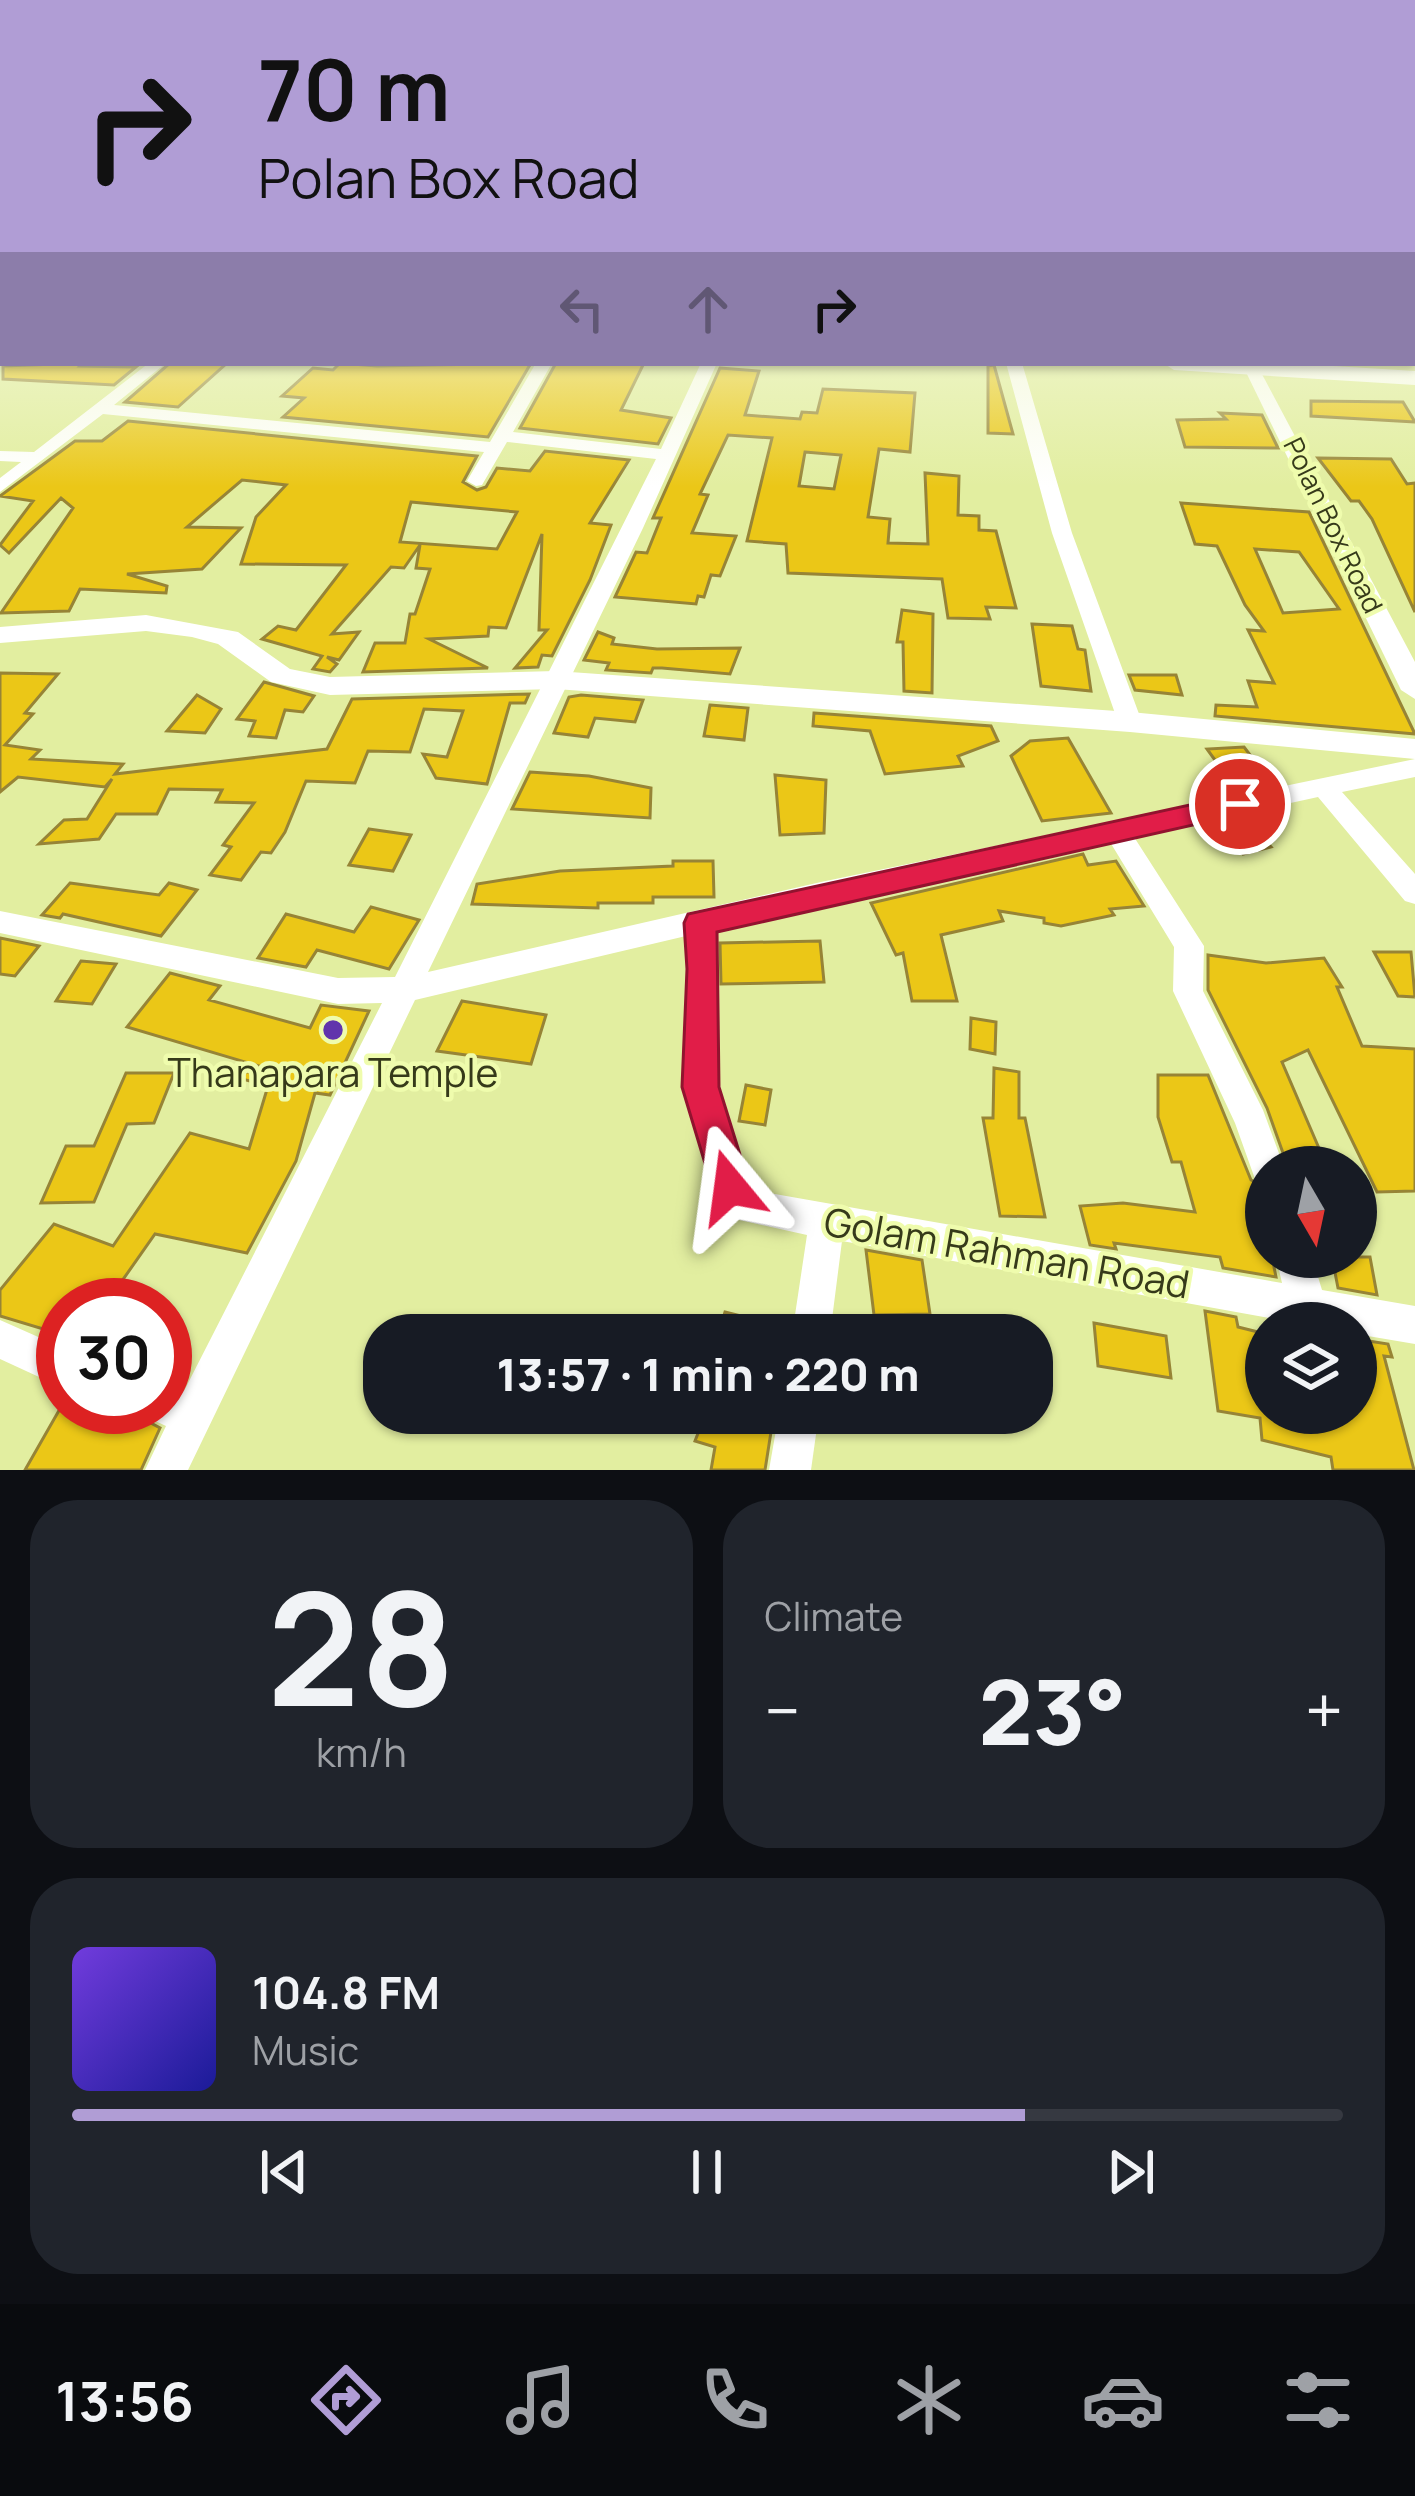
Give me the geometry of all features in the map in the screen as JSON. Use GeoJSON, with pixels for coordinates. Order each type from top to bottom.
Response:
{"type":"FeatureCollection","features":[{"type":"Feature","properties":{"kind":"main road"},"geometry":{"type":"LineString","coordinates":[[1262,366],[1413,380]]}},
{"type":"Feature","properties":{"kind":"street"},"geometry":{"type":"LineString","coordinates":[[0,487],[154,366]]}},
{"type":"Feature","properties":{"kind":"street"},"geometry":{"type":"LineString","coordinates":[[476,481],[542,366]]}},
{"type":"Feature","properties":{"kind":"street"},"geometry":{"type":"LineString","coordinates":[[192,1385],[405,990],[709,366]]}},
{"type":"Feature","properties":{"kind":"street"},"geometry":{"type":"LineString","coordinates":[[1016,366],[1062,533],[1130,722]]}},
{"type":"Feature","properties":{"kind":"street","name":"Polan Box Road"},"geometry":{"type":"LineString","coordinates":[[1252,366],[1270,392],[1415,690]]}},
{"type":"Feature","properties":{"kind":"street"},"geometry":{"type":"LineString","coordinates":[[104,409],[667,455]]}},
{"type":"Feature","properties":{"kind":"street"},"geometry":{"type":"LineString","coordinates":[[0,457],[39,458]]}},
{"type":"Feature","properties":{"kind":"street"},"geometry":{"type":"LineString","coordinates":[[0,634],[146,622],[193,629],[228,638],[281,676],[330,686],[556,680],[1130,722],[1415,749]]}},
{"type":"Feature","properties":{"kind":"street"},"geometry":{"type":"LineString","coordinates":[[0,922],[338,991],[405,990],[1116,830],[1415,768]]}},
{"type":"Feature","properties":{"kind":"street"},"geometry":{"type":"LineString","coordinates":[[1323,787],[1415,893]]}},
{"type":"Feature","properties":{"kind":"street"},"geometry":{"type":"LineString","coordinates":[[1116,830],[1189,946],[1188,992],[1260,1146]]}},
{"type":"Feature","properties":{"kind":"street","name":"Golam Rahman Road"},"geometry":{"type":"LineString","coordinates":[[700,923],[704,969],[700,1087],[730,1187],[748,1207],[1290,1302]]}},
{"type":"Feature","properties":{"kind":"street"},"geometry":{"type":"LineString","coordinates":[[814,1314],[827,1222]]}},
{"type":"Feature","properties":{"kind":"street","name":"Golam Rahman Road"},"geometry":{"type":"LineString","coordinates":[[1377,1317],[1415,1324]]}},
{"type":"Feature","properties":{"kind":"street"},"geometry":{"type":"LineString","coordinates":[[0,1340],[36,1357]]}},
{"type":"Feature","properties":{"kind":"street"},"geometry":{"type":"LineString","coordinates":[[166,1470],[174,1434]]}},
{"type":"Feature","properties":{"kind":"street"},"geometry":{"type":"LineString","coordinates":[[790,1470],[796,1434]]}},
{"type":"Feature","properties":{"kind":"building"},"geometry":{"type":"Polygon","coordinates":[[[3,366],[136,367],[114,385],[3,379],[3,366]]]}},
{"type":"Feature","properties":{"kind":"building"},"geometry":{"type":"Polygon","coordinates":[[[167,366],[224,366],[178,407],[125,402],[167,366]]]}},
{"type":"Feature","properties":{"kind":"building"},"geometry":{"type":"Polygon","coordinates":[[[337,366],[529,366],[488,437],[283,417],[304,398],[282,396],[313,368],[333,370],[337,366]]]}},
{"type":"Feature","properties":{"kind":"building"},"geometry":{"type":"Polygon","coordinates":[[[554,366],[643,366],[621,410],[671,418],[658,444],[520,428],[554,366]]]}},
{"type":"Feature","properties":{"kind":"building"},"geometry":{"type":"Polygon","coordinates":[[[988,366],[994,366],[1013,434],[988,433],[988,366]]]}},
{"type":"Feature","properties":{"kind":"building"},"geometry":{"type":"Polygon","coordinates":[[[720,368],[759,371],[745,415],[800,419],[802,412],[817,413],[823,389],[915,393],[910,452],[879,449],[868,517],[890,519],[888,543],[928,544],[925,473],[959,476],[958,515],[979,516],[979,530],[996,531],[1016,608],[986,607],[990,619],[948,618],[942,579],[788,573],[786,544],[747,541],[772,438],[728,435],[700,494],[708,495],[692,533],[736,536],[720,576],[711,575],[704,597],[698,596],[696,604],[615,597],[636,552],[647,553],[661,518],[653,518],[720,368]],[[805,452],[799,486],[834,489],[841,455],[805,452]]]}},
{"type":"Feature","properties":{"kind":"building"},"geometry":{"type":"Polygon","coordinates":[[[1311,401],[1403,402],[1415,422],[1311,416],[1311,401]]]}},
{"type":"Feature","properties":{"kind":"building"},"geometry":{"type":"Polygon","coordinates":[[[1220,413],[1262,415],[1278,448],[1185,447],[1177,420],[1226,419],[1220,413]]]}},
{"type":"Feature","properties":{"kind":"building"},"geometry":{"type":"Polygon","coordinates":[[[128,421],[477,456],[463,482],[477,490],[486,487],[497,468],[530,471],[545,451],[629,460],[590,523],[611,525],[590,580],[552,656],[542,655],[538,667],[515,668],[547,630],[539,630],[542,534],[506,628],[489,627],[488,636],[429,639],[488,668],[363,672],[375,643],[405,643],[410,614],[415,614],[430,569],[416,568],[420,545],[404,568],[391,567],[332,634],[359,632],[339,660],[327,657],[337,664],[330,672],[313,669],[322,656],[262,639],[278,626],[296,630],[346,565],[241,564],[256,517],[286,485],[242,480],[187,527],[241,528],[202,569],[127,574],[167,586],[166,593],[80,589],[69,611],[1,613],[73,508],[61,498],[9,553],[0,545],[33,501],[0,496],[75,441],[102,441],[128,421]],[[411,502],[400,542],[497,549],[517,512],[411,502]]]}},
{"type":"Feature","properties":{"kind":"building"},"geometry":{"type":"Polygon","coordinates":[[[1318,458],[1391,459],[1407,484],[1415,483],[1415,612],[1372,519],[1359,501],[1351,501],[1318,458]]]}},
{"type":"Feature","properties":{"kind":"building"},"geometry":{"type":"Polygon","coordinates":[[[1181,503],[1309,512],[1415,734],[1215,716],[1216,705],[1257,707],[1248,681],[1274,683],[1248,630],[1264,631],[1245,605],[1217,546],[1195,544],[1181,503]],[[1255,549],[1283,613],[1339,609],[1299,552],[1255,549]]]}},
{"type":"Feature","properties":{"kind":"building"},"geometry":{"type":"Polygon","coordinates":[[[902,610],[933,614],[932,693],[904,691],[903,642],[897,642],[902,610]]]}},
{"type":"Feature","properties":{"kind":"building"},"geometry":{"type":"Polygon","coordinates":[[[1032,624],[1072,626],[1078,649],[1085,650],[1091,691],[1041,686],[1032,624]]]}},
{"type":"Feature","properties":{"kind":"building"},"geometry":{"type":"Polygon","coordinates":[[[598,632],[614,638],[612,644],[740,648],[730,674],[662,668],[653,668],[651,673],[606,670],[609,663],[584,660],[598,632]]]}},
{"type":"Feature","properties":{"kind":"building"},"geometry":{"type":"Polygon","coordinates":[[[0,673],[58,674],[25,713],[33,714],[5,745],[40,750],[31,759],[123,764],[115,774],[327,749],[352,699],[529,694],[525,703],[510,703],[487,784],[436,778],[423,754],[447,757],[463,711],[424,709],[410,752],[368,751],[355,783],[306,781],[285,832],[271,853],[261,852],[241,880],[210,875],[231,847],[223,845],[254,803],[216,802],[222,790],[169,789],[157,814],[116,814],[99,839],[39,844],[64,820],[87,819],[112,779],[105,787],[18,777],[0,792],[0,673]]]}},
{"type":"Feature","properties":{"kind":"building"},"geometry":{"type":"Polygon","coordinates":[[[1129,675],[1176,675],[1182,695],[1135,690],[1129,675]]]}},
{"type":"Feature","properties":{"kind":"building"},"geometry":{"type":"Polygon","coordinates":[[[264,682],[314,696],[303,712],[285,710],[276,738],[249,736],[255,721],[237,719],[264,682]]]}},
{"type":"Feature","properties":{"kind":"building"},"geometry":{"type":"Polygon","coordinates":[[[197,695],[221,709],[205,733],[167,731],[197,695]]]}},
{"type":"Feature","properties":{"kind":"building"},"geometry":{"type":"Polygon","coordinates":[[[569,697],[643,700],[635,722],[595,718],[588,737],[554,733],[569,697]]]}},
{"type":"Feature","properties":{"kind":"building"},"geometry":{"type":"Polygon","coordinates":[[[710,705],[748,708],[744,740],[704,736],[710,705]]]}},
{"type":"Feature","properties":{"kind":"building"},"geometry":{"type":"Polygon","coordinates":[[[814,713],[991,726],[998,741],[958,756],[963,766],[885,774],[870,731],[813,726],[814,713]]]}},
{"type":"Feature","properties":{"kind":"building"},"geometry":{"type":"Polygon","coordinates":[[[1068,738],[1111,813],[1042,821],[1011,756],[1030,741],[1068,738]]]}},
{"type":"Feature","properties":{"kind":"building"},"geometry":{"type":"Polygon","coordinates":[[[1244,747],[1257,764],[1254,777],[1230,781],[1207,749],[1244,747]]]}},
{"type":"Feature","properties":{"kind":"building"},"geometry":{"type":"Polygon","coordinates":[[[530,772],[589,776],[651,788],[650,818],[512,809],[530,772]]]}},
{"type":"Feature","properties":{"kind":"building"},"geometry":{"type":"Polygon","coordinates":[[[775,775],[826,780],[824,833],[780,835],[775,775]]]}},
{"type":"Feature","properties":{"kind":"building"},"geometry":{"type":"Polygon","coordinates":[[[1248,821],[1271,847],[1243,854],[1220,828],[1248,821]]]}},
{"type":"Feature","properties":{"kind":"building"},"geometry":{"type":"Polygon","coordinates":[[[369,829],[411,835],[393,871],[349,865],[369,829]]]}},
{"type":"Feature","properties":{"kind":"building"},"geometry":{"type":"Polygon","coordinates":[[[1083,854],[1088,865],[1116,861],[1144,906],[1110,909],[1114,915],[1061,926],[1044,923],[1044,918],[999,911],[1003,921],[941,935],[957,1001],[912,1001],[903,953],[896,955],[871,903],[1083,854]]]}},
{"type":"Feature","properties":{"kind":"building"},"geometry":{"type":"Polygon","coordinates":[[[673,861],[713,861],[714,897],[653,897],[653,903],[598,903],[598,908],[472,904],[477,884],[560,871],[673,866],[673,861]]]}},
{"type":"Feature","properties":{"kind":"building"},"geometry":{"type":"Polygon","coordinates":[[[70,883],[159,895],[169,883],[197,890],[161,936],[63,914],[60,918],[42,915],[70,883]]]}},
{"type":"Feature","properties":{"kind":"building"},"geometry":{"type":"Polygon","coordinates":[[[371,907],[419,920],[389,969],[317,950],[306,967],[258,958],[286,914],[354,932],[371,907]]]}},
{"type":"Feature","properties":{"kind":"building"},"geometry":{"type":"Polygon","coordinates":[[[0,938],[39,946],[15,976],[0,974],[0,938]]]}},
{"type":"Feature","properties":{"kind":"building"},"geometry":{"type":"Polygon","coordinates":[[[820,941],[824,982],[721,984],[720,943],[820,941]]]}},
{"type":"Feature","properties":{"kind":"building"},"geometry":{"type":"Polygon","coordinates":[[[1374,952],[1411,952],[1415,997],[1398,996],[1374,952]]]}},
{"type":"Feature","properties":{"kind":"building"},"geometry":{"type":"Polygon","coordinates":[[[1208,955],[1266,963],[1324,958],[1342,987],[1337,987],[1362,1046],[1415,1049],[1415,1191],[1377,1192],[1377,1146],[1355,1146],[1308,1050],[1282,1062],[1318,1146],[1281,1146],[1267,1108],[1208,990],[1208,955]]]}},
{"type":"Feature","properties":{"kind":"building"},"geometry":{"type":"Polygon","coordinates":[[[81,961],[116,964],[92,1004],[56,1001],[81,961]]]}},
{"type":"Feature","properties":{"kind":"building"},"geometry":{"type":"Polygon","coordinates":[[[170,973],[220,986],[209,1000],[310,1028],[321,1005],[369,1011],[330,1095],[315,1093],[296,1161],[247,1253],[155,1234],[124,1278],[36,1278],[36,1327],[0,1316],[0,1290],[54,1224],[113,1246],[190,1133],[249,1149],[268,1086],[235,1077],[236,1072],[279,1072],[127,1027],[170,973]]]}},
{"type":"Feature","properties":{"kind":"building"},"geometry":{"type":"Polygon","coordinates":[[[462,1001],[546,1015],[531,1064],[437,1051],[462,1001]]]}},
{"type":"Feature","properties":{"kind":"building"},"geometry":{"type":"Polygon","coordinates":[[[971,1018],[996,1022],[995,1054],[970,1049],[971,1018]]]}},
{"type":"Feature","properties":{"kind":"building"},"geometry":{"type":"Polygon","coordinates":[[[994,1068],[1019,1072],[1019,1118],[1025,1118],[1045,1217],[1000,1216],[983,1118],[993,1118],[994,1068]]]}},
{"type":"Feature","properties":{"kind":"building"},"geometry":{"type":"Polygon","coordinates":[[[126,1073],[174,1073],[154,1123],[127,1124],[94,1202],[41,1203],[66,1146],[94,1146],[126,1073]]]}},
{"type":"Feature","properties":{"kind":"building"},"geometry":{"type":"Polygon","coordinates":[[[1158,1075],[1208,1075],[1245,1165],[1245,1272],[1223,1268],[1220,1257],[1114,1243],[1116,1249],[1090,1245],[1080,1206],[1123,1203],[1195,1212],[1181,1162],[1172,1162],[1158,1117],[1158,1075]]]}},
{"type":"Feature","properties":{"kind":"building"},"geometry":{"type":"Polygon","coordinates":[[[746,1085],[771,1090],[765,1125],[739,1121],[746,1085]]]}},
{"type":"Feature","properties":{"kind":"building"},"geometry":{"type":"Polygon","coordinates":[[[866,1250],[922,1260],[930,1314],[874,1314],[866,1250]]]}},
{"type":"Feature","properties":{"kind":"building"},"geometry":{"type":"Polygon","coordinates":[[[1336,1278],[1374,1278],[1377,1295],[1338,1288],[1336,1278]]]}},
{"type":"Feature","properties":{"kind":"building"},"geometry":{"type":"Polygon","coordinates":[[[1205,1311],[1236,1317],[1238,1327],[1245,1329],[1245,1416],[1218,1411],[1205,1311]]]}},
{"type":"Feature","properties":{"kind":"building"},"geometry":{"type":"Polygon","coordinates":[[[1094,1323],[1166,1336],[1171,1378],[1098,1366],[1094,1323]]]}},
{"type":"Feature","properties":{"kind":"building"},"geometry":{"type":"Polygon","coordinates":[[[1377,1342],[1388,1344],[1392,1357],[1384,1356],[1414,1470],[1333,1470],[1331,1457],[1262,1440],[1261,1434],[1377,1434],[1377,1342]]]}},
{"type":"Feature","properties":{"kind":"building"},"geometry":{"type":"Polygon","coordinates":[[[46,1434],[157,1434],[141,1470],[25,1470],[46,1434]]]}},
{"type":"Feature","properties":{"kind":"building"},"geometry":{"type":"Polygon","coordinates":[[[698,1434],[771,1434],[765,1470],[711,1470],[715,1447],[695,1441],[698,1434]]]}},
{"type":"Feature","properties":{"kind":"place","name":"Thanapara Temple"},"geometry":{"type":"Point","coordinates":[333,1030]}},
{"type":"Feature","properties":{"kind":"route"},"geometry":{"type":"LineString","coordinates":[[730,1187],[700,1087],[704,969],[700,923],[1240,804]]}}]}
